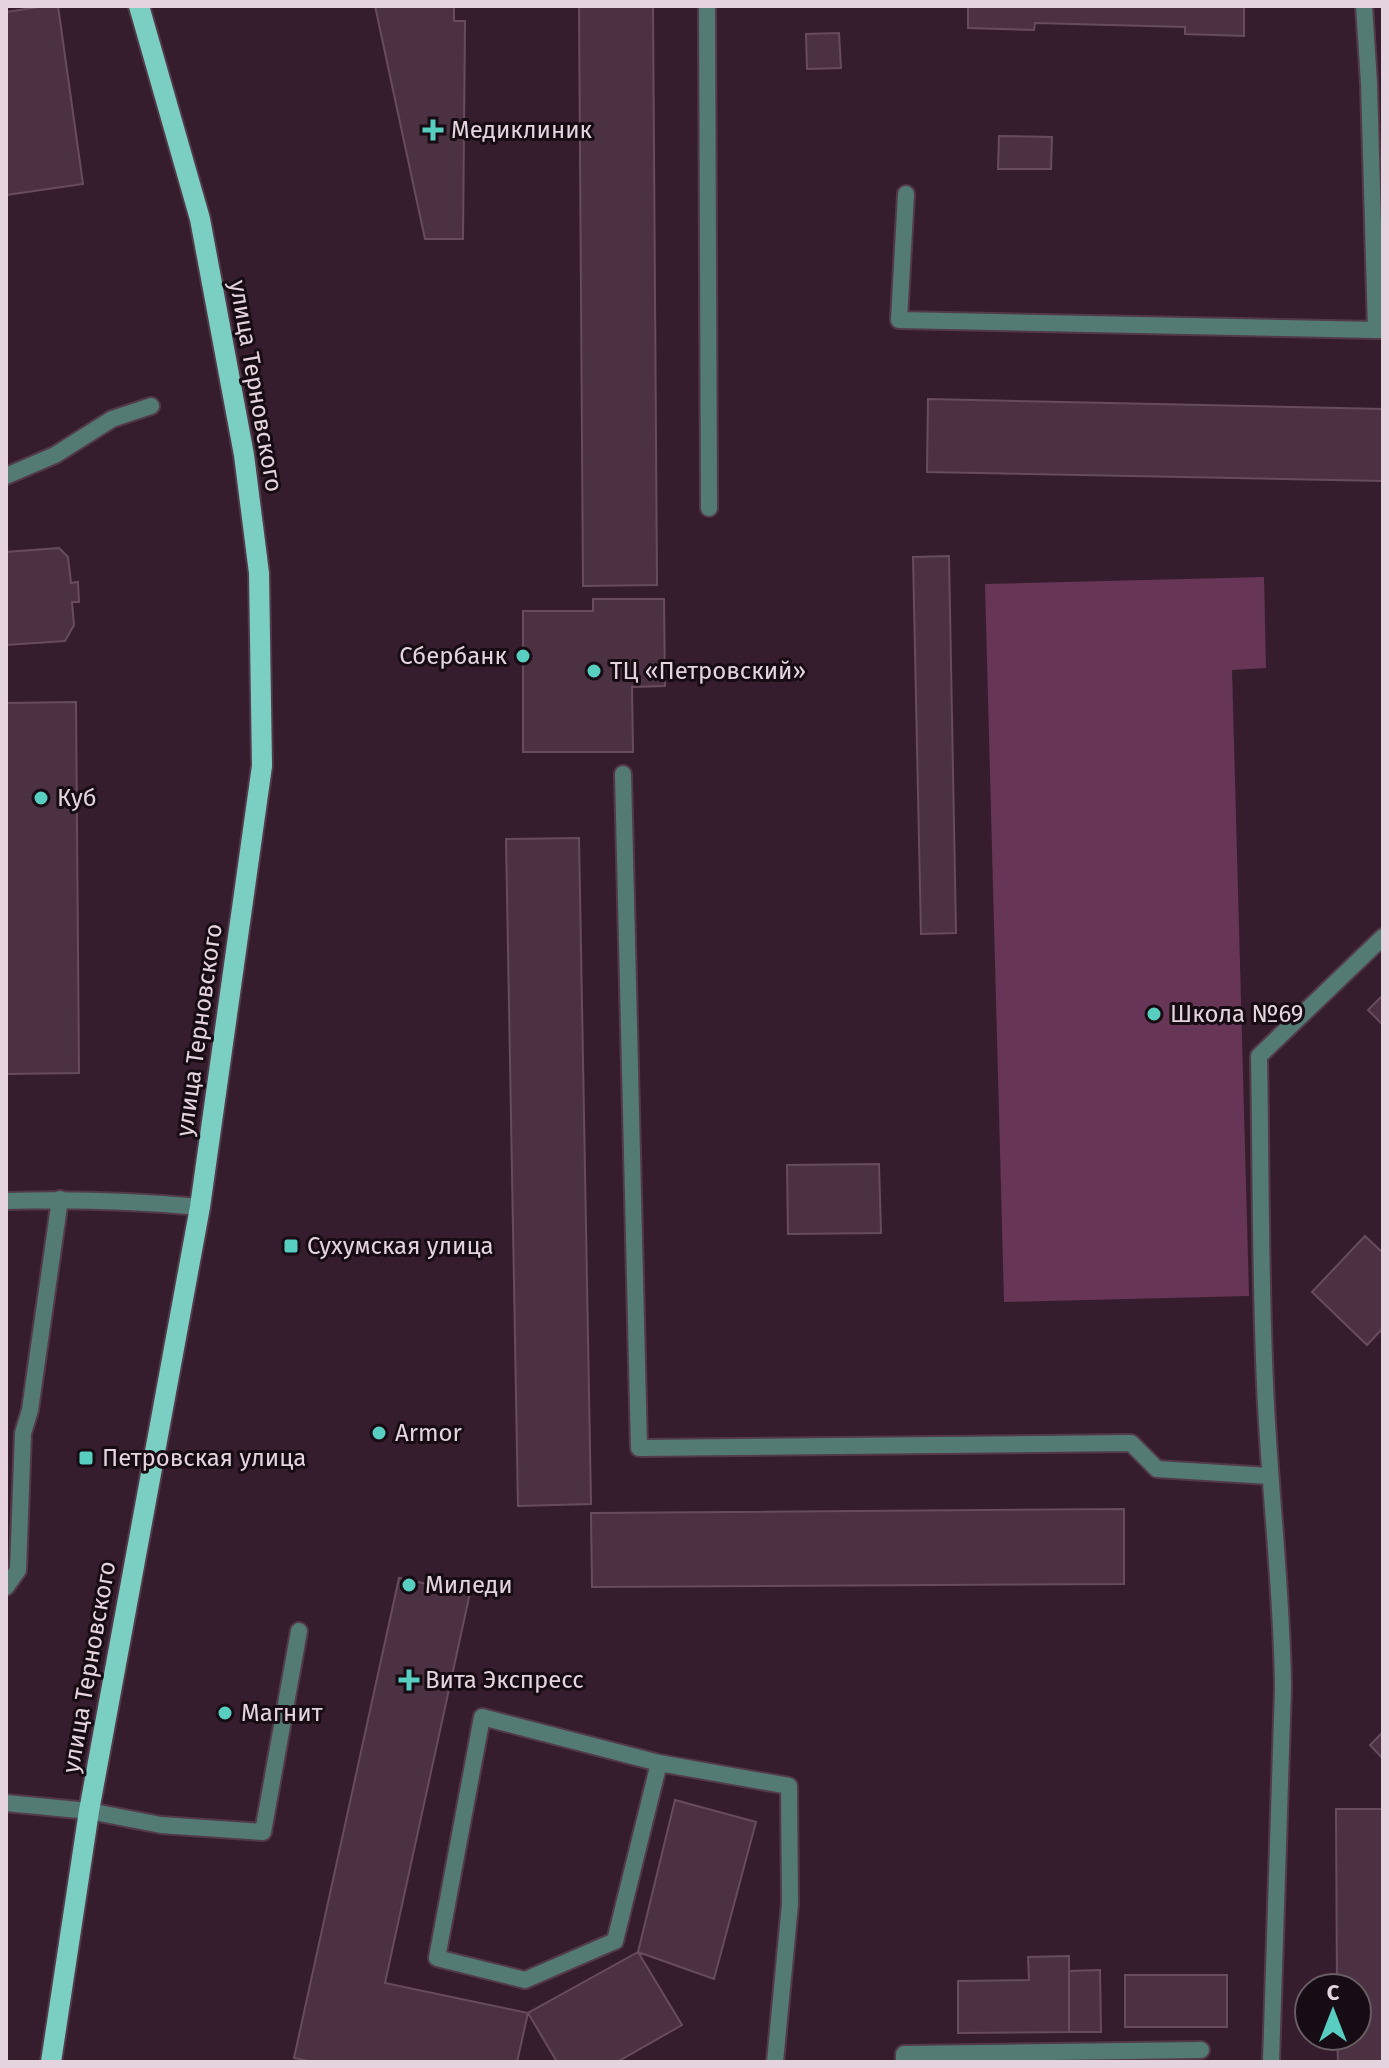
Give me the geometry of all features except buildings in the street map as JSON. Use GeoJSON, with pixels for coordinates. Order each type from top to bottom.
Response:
{"type":"FeatureCollection","features":[{"type":"Feature","properties":{"kind":"main road","name":"улица Терновского"},"geometry":{"type":"LineString","coordinates":[[51,2062],[89,1811],[200,1207],[262,766],[259,573],[244,455],[200,219],[139,6]]}},
{"type":"Feature","properties":{"kind":"lane"},"geometry":{"type":"LineString","coordinates":[[707,6],[709,508]]}},
{"type":"Feature","properties":{"kind":"lane"},"geometry":{"type":"LineString","coordinates":[[906,194],[899,320],[1380,330],[1376,84],[1364,6]]}},
{"type":"Feature","properties":{"kind":"lane"},"geometry":{"type":"LineString","coordinates":[[6,476],[55,455],[112,419],[151,406]]}},
{"type":"Feature","properties":{"kind":"lane"},"geometry":{"type":"LineString","coordinates":[[623,774],[639,1448],[1131,1443],[1157,1469],[1269,1476]]}},
{"type":"Feature","properties":{"kind":"lane"},"geometry":{"type":"LineString","coordinates":[[1271,2062],[1283,1688],[1264,1381],[1259,1056],[1383,937]]}},
{"type":"Feature","properties":{"kind":"lane"},"geometry":{"type":"LineString","coordinates":[[6,1587],[18,1570],[23,1433],[30,1410],[60,1199]]}},
{"type":"Feature","properties":{"kind":"lane"},"geometry":{"type":"LineString","coordinates":[[6,1201],[60,1199],[200,1207]]}},
{"type":"Feature","properties":{"kind":"lane"},"geometry":{"type":"LineString","coordinates":[[6,1803],[89,1811],[161,1825],[263,1832],[299,1631]]}},
{"type":"Feature","properties":{"kind":"lane"},"geometry":{"type":"LineString","coordinates":[[659,1763],[615,1941],[525,1980],[437,1958],[482,1717],[659,1763],[789,1786],[790,1904],[775,2062]]}},
{"type":"Feature","properties":{"kind":"lane"},"geometry":{"type":"LineString","coordinates":[[904,2062],[904,2054],[1201,2050]]}},
{"type":"Feature","properties":{"kind":"shaded area"},"geometry":{"type":"Polygon","coordinates":[[[1264,577],[1266,668],[1232,670],[1249,1296],[1004,1302],[985,584],[1264,577]]]}},
{"type":"Feature","properties":{"kind":"place","name":"Медиклиник"},"geometry":{"type":"Point","coordinates":[433,130]}},
{"type":"Feature","properties":{"kind":"place","name":"Сбербанк"},"geometry":{"type":"Point","coordinates":[523,656]}},
{"type":"Feature","properties":{"kind":"place","name":"ТЦ «Петровский»"},"geometry":{"type":"Point","coordinates":[594,671]}},
{"type":"Feature","properties":{"kind":"place","name":"Куб"},"geometry":{"type":"Point","coordinates":[41,798]}},
{"type":"Feature","properties":{"kind":"place","name":"Школа №69"},"geometry":{"type":"Point","coordinates":[1154,1014]}},
{"type":"Feature","properties":{"kind":"place","name":"Сухумская улица"},"geometry":{"type":"Point","coordinates":[291,1246]}},
{"type":"Feature","properties":{"kind":"place","name":"Armor"},"geometry":{"type":"Point","coordinates":[379,1433]}},
{"type":"Feature","properties":{"kind":"place","name":"Петровская улица"},"geometry":{"type":"Point","coordinates":[86,1458]}},
{"type":"Feature","properties":{"kind":"place","name":"Миледи"},"geometry":{"type":"Point","coordinates":[409,1585]}},
{"type":"Feature","properties":{"kind":"place","name":"Вита Экспресс"},"geometry":{"type":"Point","coordinates":[409,1680]}},
{"type":"Feature","properties":{"kind":"place","name":"Магнит"},"geometry":{"type":"Point","coordinates":[225,1713]}}]}
